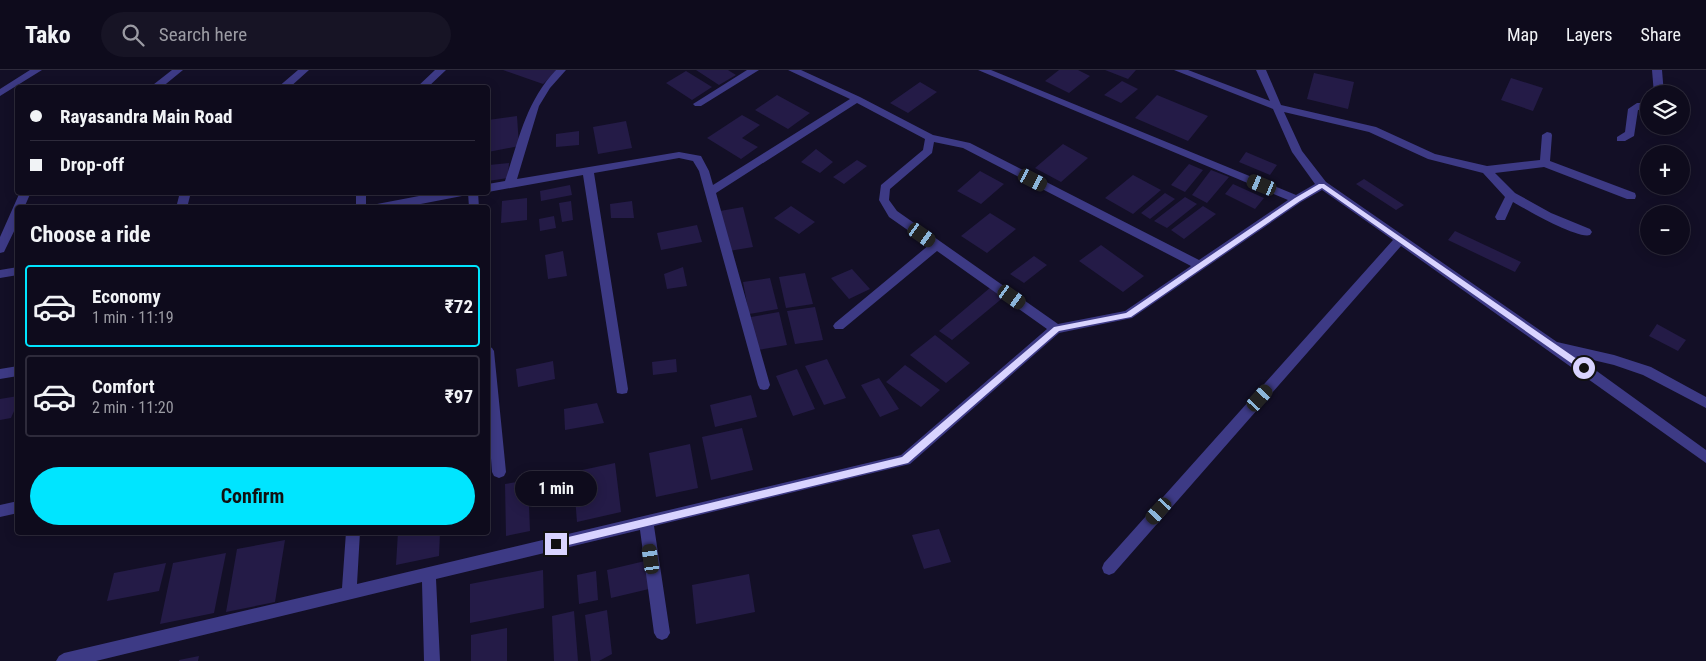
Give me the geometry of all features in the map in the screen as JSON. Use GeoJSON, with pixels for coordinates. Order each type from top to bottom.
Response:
{"type":"FeatureCollection","features":[{"type":"Feature","properties":{"kind":"street"},"geometry":{"type":"LineString","coordinates":[[0,93],[37,70]]}},
{"type":"Feature","properties":{"kind":"street"},"geometry":{"type":"LineString","coordinates":[[158,85],[178,70]]}},
{"type":"Feature","properties":{"kind":"street"},"geometry":{"type":"LineString","coordinates":[[286,85],[304,70]]}},
{"type":"Feature","properties":{"kind":"street"},"geometry":{"type":"LineString","coordinates":[[424,85],[441,70]]}},
{"type":"Feature","properties":{"kind":"street"},"geometry":{"type":"LineString","coordinates":[[510,184],[534,106],[546,86],[561,70]]}},
{"type":"Feature","properties":{"kind":"street"},"geometry":{"type":"LineString","coordinates":[[698,104],[754,70]]}},
{"type":"Feature","properties":{"kind":"street"},"geometry":{"type":"LineString","coordinates":[[792,70],[857,99],[930,138],[966,145],[1200,266]]}},
{"type":"Feature","properties":{"kind":"street"},"geometry":{"type":"LineString","coordinates":[[982,70],[1297,199]]}},
{"type":"Feature","properties":{"kind":"street"},"geometry":{"type":"LineString","coordinates":[[1179,70],[1277,107],[1360,124],[1432,156],[1487,170],[1545,163],[1631,196]]}},
{"type":"Feature","properties":{"kind":"street"},"geometry":{"type":"LineString","coordinates":[[1261,70],[1297,152],[1322,185],[1553,346],[1706,457]]}},
{"type":"Feature","properties":{"kind":"street"},"geometry":{"type":"LineString","coordinates":[[1657,70],[1658,85]]}},
{"type":"Feature","properties":{"kind":"street"},"geometry":{"type":"LineString","coordinates":[[710,192],[857,99]]}},
{"type":"Feature","properties":{"kind":"street"},"geometry":{"type":"LineString","coordinates":[[1621,139],[1630,134],[1633,109],[1640,106]]}},
{"type":"Feature","properties":{"kind":"street"},"geometry":{"type":"LineString","coordinates":[[1545,163],[1547,135]]}},
{"type":"Feature","properties":{"kind":"street"},"geometry":{"type":"LineString","coordinates":[[930,138],[928,151],[885,188],[884,200],[893,214],[1056,329]]}},
{"type":"Feature","properties":{"kind":"street"},"geometry":{"type":"LineString","coordinates":[[490,188],[679,155],[697,158],[704,171],[764,385]]}},
{"type":"Feature","properties":{"kind":"street"},"geometry":{"type":"LineString","coordinates":[[588,170],[622,389]]}},
{"type":"Feature","properties":{"kind":"street"},"geometry":{"type":"LineString","coordinates":[[1487,170],[1511,196],[1546,216],[1586,232]]}},
{"type":"Feature","properties":{"kind":"street"},"geometry":{"type":"LineString","coordinates":[[66,661],[905,460],[1056,329],[1128,315],[1297,199],[1322,185]]}},
{"type":"Feature","properties":{"kind":"street"},"geometry":{"type":"LineString","coordinates":[[393,205],[446,195]]}},
{"type":"Feature","properties":{"kind":"street"},"geometry":{"type":"LineString","coordinates":[[1501,217],[1511,196]]}},
{"type":"Feature","properties":{"kind":"street"},"geometry":{"type":"LineString","coordinates":[[0,248],[15,216]]}},
{"type":"Feature","properties":{"kind":"street"},"geometry":{"type":"LineString","coordinates":[[1109,568],[1400,240]]}},
{"type":"Feature","properties":{"kind":"street"},"geometry":{"type":"LineString","coordinates":[[839,326],[937,245]]}},
{"type":"Feature","properties":{"kind":"street"},"geometry":{"type":"LineString","coordinates":[[0,274],[15,272]]}},
{"type":"Feature","properties":{"kind":"street"},"geometry":{"type":"LineString","coordinates":[[1553,346],[1614,360],[1647,371],[1706,403]]}},
{"type":"Feature","properties":{"kind":"street"},"geometry":{"type":"LineString","coordinates":[[0,374],[15,372]]}},
{"type":"Feature","properties":{"kind":"street"},"geometry":{"type":"LineString","coordinates":[[490,373],[499,472]]}},
{"type":"Feature","properties":{"kind":"street"},"geometry":{"type":"LineString","coordinates":[[0,511],[15,508]]}},
{"type":"Feature","properties":{"kind":"street"},"geometry":{"type":"LineString","coordinates":[[646,522],[662,633]]}},
{"type":"Feature","properties":{"kind":"street"},"geometry":{"type":"LineString","coordinates":[[349,593],[353,535]]}},
{"type":"Feature","properties":{"kind":"street"},"geometry":{"type":"LineString","coordinates":[[429,574],[432,661]]}},
{"type":"Feature","properties":{"kind":"building"},"geometry":{"type":"Polygon","coordinates":[[[503,70],[555,70],[557,71],[543,84],[503,70]]]}},
{"type":"Feature","properties":{"kind":"building"},"geometry":{"type":"Polygon","coordinates":[[[696,70],[728,70],[736,75],[719,85],[696,70]]]}},
{"type":"Feature","properties":{"kind":"building"},"geometry":{"type":"Polygon","coordinates":[[[1059,70],[1078,70],[1090,76],[1069,93],[1045,81],[1059,70]]]}},
{"type":"Feature","properties":{"kind":"building"},"geometry":{"type":"Polygon","coordinates":[[[1105,70],[1136,70],[1128,79],[1105,70]]]}},
{"type":"Feature","properties":{"kind":"building"},"geometry":{"type":"Polygon","coordinates":[[[686,71],[712,87],[692,100],[666,83],[686,71]]]}},
{"type":"Feature","properties":{"kind":"building"},"geometry":{"type":"Polygon","coordinates":[[[1314,73],[1354,82],[1348,109],[1307,99],[1314,73]]]}},
{"type":"Feature","properties":{"kind":"building"},"geometry":{"type":"Polygon","coordinates":[[[1511,78],[1543,88],[1533,111],[1501,100],[1511,78]]]}},
{"type":"Feature","properties":{"kind":"building"},"geometry":{"type":"Polygon","coordinates":[[[1122,81],[1138,89],[1121,103],[1104,95],[1122,81]]]}},
{"type":"Feature","properties":{"kind":"building"},"geometry":{"type":"Polygon","coordinates":[[[920,82],[937,92],[908,113],[890,103],[920,82]]]}},
{"type":"Feature","properties":{"kind":"building"},"geometry":{"type":"Polygon","coordinates":[[[777,95],[810,113],[788,129],[755,110],[777,95]]]}},
{"type":"Feature","properties":{"kind":"building"},"geometry":{"type":"Polygon","coordinates":[[[1157,95],[1208,116],[1188,141],[1135,118],[1157,95]]]}},
{"type":"Feature","properties":{"kind":"building"},"geometry":{"type":"Polygon","coordinates":[[[742,115],[760,125],[742,138],[758,147],[741,159],[707,138],[742,115]]]}},
{"type":"Feature","properties":{"kind":"building"},"geometry":{"type":"Polygon","coordinates":[[[517,116],[519,146],[490,152],[490,120],[517,116]]]}},
{"type":"Feature","properties":{"kind":"building"},"geometry":{"type":"Polygon","coordinates":[[[626,121],[632,148],[598,154],[593,127],[626,121]]]}},
{"type":"Feature","properties":{"kind":"building"},"geometry":{"type":"Polygon","coordinates":[[[579,131],[579,145],[556,147],[556,134],[579,131]]]}},
{"type":"Feature","properties":{"kind":"building"},"geometry":{"type":"Polygon","coordinates":[[[1063,144],[1088,158],[1061,182],[1035,168],[1063,144]]]}},
{"type":"Feature","properties":{"kind":"building"},"geometry":{"type":"Polygon","coordinates":[[[816,149],[833,162],[820,173],[801,162],[816,149]]]}},
{"type":"Feature","properties":{"kind":"building"},"geometry":{"type":"Polygon","coordinates":[[[1246,152],[1277,165],[1270,175],[1239,162],[1246,152]]]}},
{"type":"Feature","properties":{"kind":"building"},"geometry":{"type":"Polygon","coordinates":[[[857,160],[867,166],[844,184],[833,177],[857,160]]]}},
{"type":"Feature","properties":{"kind":"building"},"geometry":{"type":"Polygon","coordinates":[[[509,163],[508,178],[490,181],[490,165],[509,163]]]}},
{"type":"Feature","properties":{"kind":"building"},"geometry":{"type":"Polygon","coordinates":[[[1189,164],[1203,170],[1185,192],[1171,185],[1189,164]]]}},
{"type":"Feature","properties":{"kind":"building"},"geometry":{"type":"Polygon","coordinates":[[[1211,170],[1229,177],[1207,203],[1192,195],[1211,170]]]}},
{"type":"Feature","properties":{"kind":"building"},"geometry":{"type":"Polygon","coordinates":[[[980,171],[1004,184],[981,204],[957,191],[980,171]]]}},
{"type":"Feature","properties":{"kind":"building"},"geometry":{"type":"Polygon","coordinates":[[[1133,175],[1161,190],[1133,214],[1105,198],[1133,175]]]}},
{"type":"Feature","properties":{"kind":"building"},"geometry":{"type":"Polygon","coordinates":[[[1364,179],[1404,205],[1396,210],[1356,184],[1364,179]]]}},
{"type":"Feature","properties":{"kind":"building"},"geometry":{"type":"Polygon","coordinates":[[[1233,184],[1264,198],[1255,209],[1225,194],[1233,184]]]}},
{"type":"Feature","properties":{"kind":"building"},"geometry":{"type":"Polygon","coordinates":[[[570,185],[572,195],[541,201],[540,191],[570,185]]]}},
{"type":"Feature","properties":{"kind":"building"},"geometry":{"type":"Polygon","coordinates":[[[1165,193],[1175,199],[1150,219],[1141,213],[1165,193]]]}},
{"type":"Feature","properties":{"kind":"building"},"geometry":{"type":"Polygon","coordinates":[[[1185,197],[1197,204],[1167,228],[1154,221],[1185,197]]]}},
{"type":"Feature","properties":{"kind":"building"},"geometry":{"type":"Polygon","coordinates":[[[527,198],[527,220],[501,223],[502,201],[527,198]]]}},
{"type":"Feature","properties":{"kind":"building"},"geometry":{"type":"Polygon","coordinates":[[[571,201],[573,220],[562,222],[559,203],[571,201]]]}},
{"type":"Feature","properties":{"kind":"building"},"geometry":{"type":"Polygon","coordinates":[[[632,201],[634,218],[611,218],[610,204],[632,201]]]}},
{"type":"Feature","properties":{"kind":"building"},"geometry":{"type":"Polygon","coordinates":[[[791,206],[815,222],[799,234],[774,218],[791,206]]]}},
{"type":"Feature","properties":{"kind":"building"},"geometry":{"type":"Polygon","coordinates":[[[1203,206],[1216,214],[1184,239],[1171,230],[1203,206]]]}},
{"type":"Feature","properties":{"kind":"building"},"geometry":{"type":"Polygon","coordinates":[[[743,207],[753,247],[729,251],[720,211],[743,207]]]}},
{"type":"Feature","properties":{"kind":"building"},"geometry":{"type":"Polygon","coordinates":[[[990,213],[1016,229],[987,253],[961,236],[990,213]]]}},
{"type":"Feature","properties":{"kind":"building"},"geometry":{"type":"Polygon","coordinates":[[[554,216],[556,228],[540,231],[539,219],[554,216]]]}},
{"type":"Feature","properties":{"kind":"building"},"geometry":{"type":"Polygon","coordinates":[[[697,225],[702,242],[661,250],[657,233],[697,225]]]}},
{"type":"Feature","properties":{"kind":"building"},"geometry":{"type":"Polygon","coordinates":[[[1455,231],[1521,262],[1515,272],[1448,240],[1455,231]]]}},
{"type":"Feature","properties":{"kind":"building"},"geometry":{"type":"Polygon","coordinates":[[[1101,245],[1144,276],[1123,292],[1079,261],[1101,245]]]}},
{"type":"Feature","properties":{"kind":"building"},"geometry":{"type":"Polygon","coordinates":[[[563,251],[567,276],[548,279],[545,255],[563,251]]]}},
{"type":"Feature","properties":{"kind":"building"},"geometry":{"type":"Polygon","coordinates":[[[1034,256],[1047,265],[1024,283],[1010,274],[1034,256]]]}},
{"type":"Feature","properties":{"kind":"building"},"geometry":{"type":"Polygon","coordinates":[[[683,267],[687,286],[667,289],[664,274],[683,267]]]}},
{"type":"Feature","properties":{"kind":"building"},"geometry":{"type":"Polygon","coordinates":[[[852,269],[870,289],[849,299],[831,278],[852,269]]]}},
{"type":"Feature","properties":{"kind":"building"},"geometry":{"type":"Polygon","coordinates":[[[805,273],[813,304],[786,308],[779,277],[805,273]]]}},
{"type":"Feature","properties":{"kind":"building"},"geometry":{"type":"Polygon","coordinates":[[[770,278],[778,309],[749,314],[743,282],[770,278]]]}},
{"type":"Feature","properties":{"kind":"building"},"geometry":{"type":"Polygon","coordinates":[[[991,287],[1005,296],[952,340],[939,331],[991,287]]]}},
{"type":"Feature","properties":{"kind":"building"},"geometry":{"type":"Polygon","coordinates":[[[815,307],[823,340],[795,344],[787,311],[815,307]]]}},
{"type":"Feature","properties":{"kind":"building"},"geometry":{"type":"Polygon","coordinates":[[[779,312],[787,345],[758,350],[751,317],[779,312]]]}},
{"type":"Feature","properties":{"kind":"building"},"geometry":{"type":"Polygon","coordinates":[[[1657,324],[1686,340],[1678,351],[1649,336],[1657,324]]]}},
{"type":"Feature","properties":{"kind":"building"},"geometry":{"type":"Polygon","coordinates":[[[935,335],[970,363],[946,383],[910,355],[935,335]]]}},
{"type":"Feature","properties":{"kind":"building"},"geometry":{"type":"Polygon","coordinates":[[[676,359],[677,372],[653,375],[652,362],[676,359]]]}},
{"type":"Feature","properties":{"kind":"building"},"geometry":{"type":"Polygon","coordinates":[[[827,359],[846,398],[824,405],[805,366],[827,359]]]}},
{"type":"Feature","properties":{"kind":"building"},"geometry":{"type":"Polygon","coordinates":[[[553,361],[555,379],[518,387],[516,369],[553,361]]]}},
{"type":"Feature","properties":{"kind":"building"},"geometry":{"type":"Polygon","coordinates":[[[905,365],[940,390],[921,407],[886,382],[905,365]]]}},
{"type":"Feature","properties":{"kind":"building"},"geometry":{"type":"Polygon","coordinates":[[[797,369],[815,409],[793,416],[776,376],[797,369]]]}},
{"type":"Feature","properties":{"kind":"building"},"geometry":{"type":"Polygon","coordinates":[[[879,378],[899,409],[880,417],[861,385],[879,378]]]}},
{"type":"Feature","properties":{"kind":"building"},"geometry":{"type":"Polygon","coordinates":[[[751,395],[757,417],[715,427],[710,405],[751,395]]]}},
{"type":"Feature","properties":{"kind":"building"},"geometry":{"type":"Polygon","coordinates":[[[15,396],[15,409],[11,418],[0,420],[0,399],[15,396]]]}},
{"type":"Feature","properties":{"kind":"building"},"geometry":{"type":"Polygon","coordinates":[[[597,403],[604,423],[565,430],[564,409],[597,403]]]}},
{"type":"Feature","properties":{"kind":"building"},"geometry":{"type":"Polygon","coordinates":[[[742,428],[753,470],[711,480],[702,437],[742,428]]]}},
{"type":"Feature","properties":{"kind":"building"},"geometry":{"type":"Polygon","coordinates":[[[690,444],[698,488],[656,497],[649,453],[690,444]]]}},
{"type":"Feature","properties":{"kind":"building"},"geometry":{"type":"Polygon","coordinates":[[[615,463],[621,512],[577,522],[573,472],[615,463]]]}},
{"type":"Feature","properties":{"kind":"building"},"geometry":{"type":"Polygon","coordinates":[[[528,480],[530,531],[506,536],[505,484],[528,480]]]}},
{"type":"Feature","properties":{"kind":"building"},"geometry":{"type":"Polygon","coordinates":[[[939,529],[951,562],[924,569],[912,535],[939,529]]]}},
{"type":"Feature","properties":{"kind":"building"},"geometry":{"type":"Polygon","coordinates":[[[398,535],[440,535],[439,556],[396,565],[398,535]]]}},
{"type":"Feature","properties":{"kind":"building"},"geometry":{"type":"Polygon","coordinates":[[[285,540],[275,602],[226,612],[237,549],[285,540]]]}},
{"type":"Feature","properties":{"kind":"building"},"geometry":{"type":"Polygon","coordinates":[[[226,553],[214,613],[160,624],[173,563],[226,553]]]}},
{"type":"Feature","properties":{"kind":"building"},"geometry":{"type":"Polygon","coordinates":[[[645,561],[649,589],[611,598],[607,570],[645,561]]]}},
{"type":"Feature","properties":{"kind":"building"},"geometry":{"type":"Polygon","coordinates":[[[166,563],[159,591],[107,601],[114,573],[166,563]]]}},
{"type":"Feature","properties":{"kind":"building"},"geometry":{"type":"Polygon","coordinates":[[[543,570],[544,608],[470,623],[470,584],[543,570]]]}},
{"type":"Feature","properties":{"kind":"building"},"geometry":{"type":"Polygon","coordinates":[[[596,571],[598,600],[579,604],[577,575],[596,571]]]}},
{"type":"Feature","properties":{"kind":"building"},"geometry":{"type":"Polygon","coordinates":[[[749,574],[755,612],[696,624],[692,585],[749,574]]]}},
{"type":"Feature","properties":{"kind":"building"},"geometry":{"type":"Polygon","coordinates":[[[607,610],[612,654],[599,661],[591,661],[585,615],[607,610]]]}},
{"type":"Feature","properties":{"kind":"building"},"geometry":{"type":"Polygon","coordinates":[[[574,611],[578,661],[554,661],[552,616],[574,611]]]}},
{"type":"Feature","properties":{"kind":"building"},"geometry":{"type":"Polygon","coordinates":[[[507,628],[507,661],[471,661],[471,635],[507,628]]]}},
{"type":"Feature","properties":{"kind":"building"},"geometry":{"type":"Polygon","coordinates":[[[199,656],[198,661],[179,661],[179,660],[199,656]]]}},
{"type":"Feature","properties":{"kind":"route"},"geometry":{"type":"LineString","coordinates":[[556,544],[905,460],[1056,329],[1128,315],[1297,199],[1322,185],[1584,368]]}}]}
